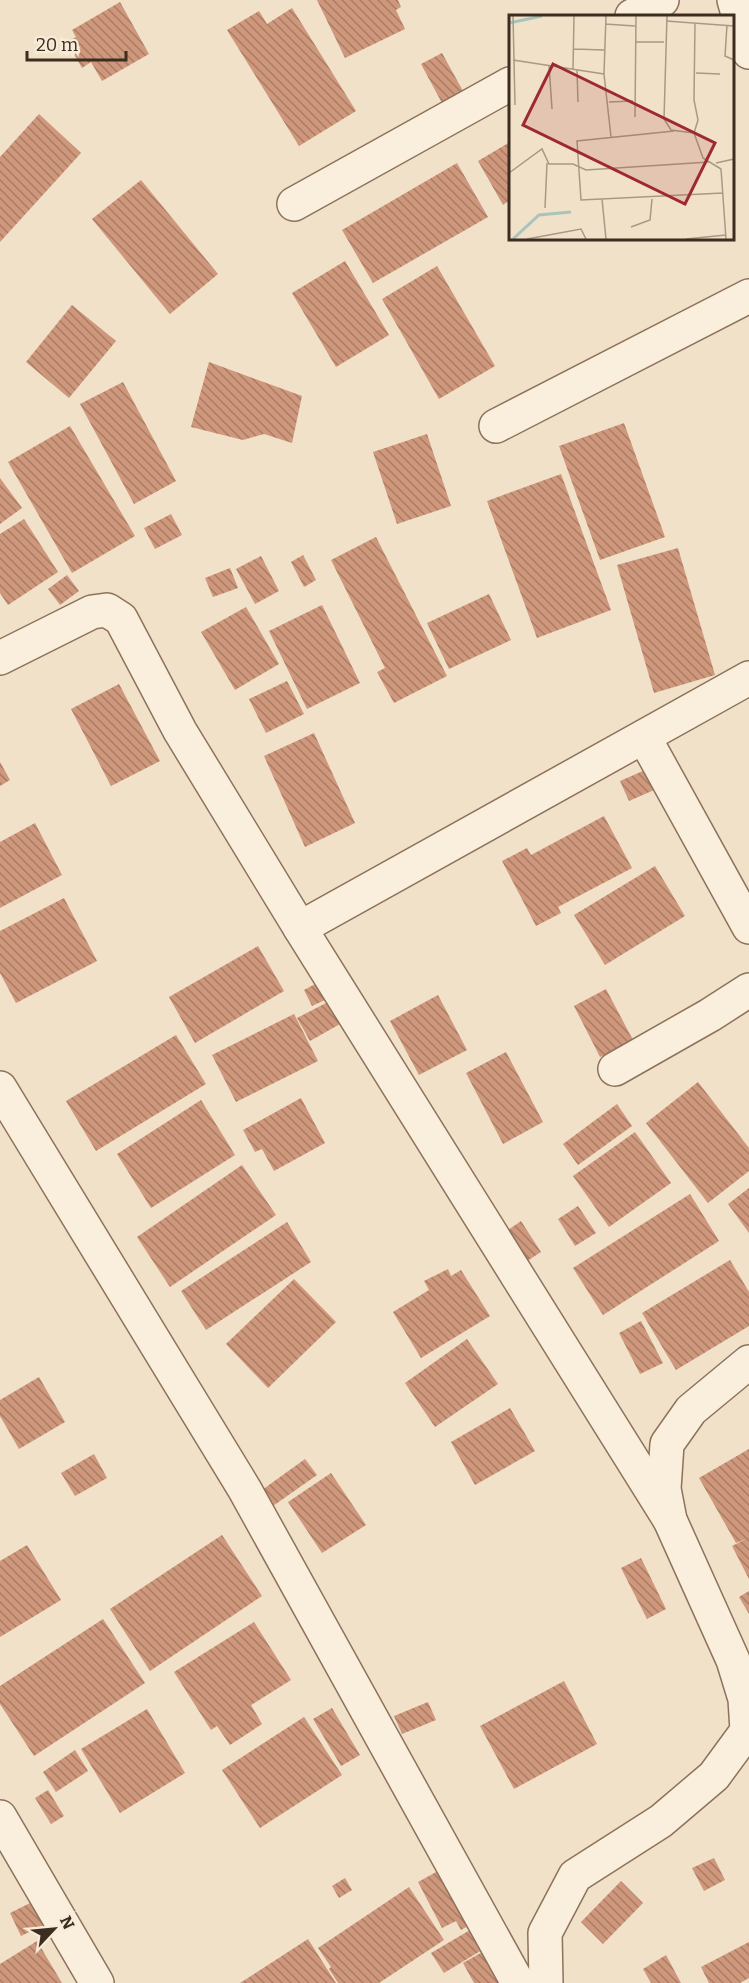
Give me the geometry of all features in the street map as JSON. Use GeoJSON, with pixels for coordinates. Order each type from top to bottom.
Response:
{"type":"FeatureCollection","features":[{"type":"Feature","properties":{"kind":"street"},"geometry":{"type":"LineString","coordinates":[[634,15],[662,0]]}},
{"type":"Feature","properties":{"kind":"street"},"geometry":{"type":"LineString","coordinates":[[734,0],[749,52]]}},
{"type":"Feature","properties":{"kind":"street"},"geometry":{"type":"LineString","coordinates":[[294,204],[509,85]]}},
{"type":"Feature","properties":{"kind":"street"},"geometry":{"type":"LineString","coordinates":[[496,426],[749,296]]}},
{"type":"Feature","properties":{"kind":"street"},"geometry":{"type":"LineString","coordinates":[[0,658],[92,612],[107,610],[121,619],[180,731],[300,928],[670,1520],[733,1660],[745,1699],[748,1731],[714,1776],[661,1821],[575,1876],[544,1933],[546,1983]]}},
{"type":"Feature","properties":{"kind":"street"},"geometry":{"type":"LineString","coordinates":[[300,928],[749,678]]}},
{"type":"Feature","properties":{"kind":"street"},"geometry":{"type":"LineString","coordinates":[[644,737],[749,927]]}},
{"type":"Feature","properties":{"kind":"street"},"geometry":{"type":"LineString","coordinates":[[615,1069],[749,990]]}},
{"type":"Feature","properties":{"kind":"street"},"geometry":{"type":"LineString","coordinates":[[0,1088],[245,1490],[518,1983]]}},
{"type":"Feature","properties":{"kind":"street"},"geometry":{"type":"LineString","coordinates":[[670,1520],[664,1489],[667,1444],[691,1410],[749,1362]]}},
{"type":"Feature","properties":{"kind":"street"},"geometry":{"type":"LineString","coordinates":[[0,1817],[97,1983]]}},
{"type":"Feature","properties":{"kind":"street"},"geometry":{"type":"LineString","coordinates":[[492,1936],[544,1933]]}},
{"type":"Feature","properties":{"kind":"building"},"geometry":{"type":"Polygon","coordinates":[[[317,0],[398,0],[401,7],[396,10],[405,29],[345,58],[317,0]]]}},
{"type":"Feature","properties":{"kind":"building"},"geometry":{"type":"Polygon","coordinates":[[[120,2],[149,54],[102,81],[91,62],[82,68],[67,42],[76,37],[72,30],[120,2]]]}},
{"type":"Feature","properties":{"kind":"building"},"geometry":{"type":"Polygon","coordinates":[[[292,8],[356,111],[299,146],[227,30],[259,11],[267,24],[292,8]]]}},
{"type":"Feature","properties":{"kind":"building"},"geometry":{"type":"Polygon","coordinates":[[[442,53],[463,91],[442,103],[421,64],[442,53]]]}},
{"type":"Feature","properties":{"kind":"building"},"geometry":{"type":"Polygon","coordinates":[[[39,114],[81,153],[0,242],[0,157],[39,114]]]}},
{"type":"Feature","properties":{"kind":"building"},"geometry":{"type":"Polygon","coordinates":[[[509,143],[509,201],[503,205],[478,161],[509,143]]]}},
{"type":"Feature","properties":{"kind":"building"},"geometry":{"type":"Polygon","coordinates":[[[457,163],[488,217],[373,283],[342,230],[457,163]]]}},
{"type":"Feature","properties":{"kind":"building"},"geometry":{"type":"Polygon","coordinates":[[[141,180],[218,274],[170,314],[92,219],[141,180]]]}},
{"type":"Feature","properties":{"kind":"building"},"geometry":{"type":"Polygon","coordinates":[[[345,261],[389,335],[336,367],[292,293],[345,261]]]}},
{"type":"Feature","properties":{"kind":"building"},"geometry":{"type":"Polygon","coordinates":[[[437,266],[495,366],[439,399],[382,299],[437,266]]]}},
{"type":"Feature","properties":{"kind":"building"},"geometry":{"type":"Polygon","coordinates":[[[72,305],[116,341],[69,398],[26,362],[72,305]]]}},
{"type":"Feature","properties":{"kind":"building"},"geometry":{"type":"Polygon","coordinates":[[[209,362],[302,396],[292,443],[264,434],[243,440],[191,427],[209,362]]]}},
{"type":"Feature","properties":{"kind":"building"},"geometry":{"type":"Polygon","coordinates":[[[123,382],[176,481],[134,504],[80,404],[123,382]]]}},
{"type":"Feature","properties":{"kind":"building"},"geometry":{"type":"Polygon","coordinates":[[[624,423],[665,537],[600,560],[559,446],[624,423]]]}},
{"type":"Feature","properties":{"kind":"building"},"geometry":{"type":"Polygon","coordinates":[[[70,426],[135,536],[72,573],[8,462],[70,426]]]}},
{"type":"Feature","properties":{"kind":"building"},"geometry":{"type":"Polygon","coordinates":[[[427,434],[451,506],[397,524],[373,452],[427,434]]]}},
{"type":"Feature","properties":{"kind":"building"},"geometry":{"type":"Polygon","coordinates":[[[561,474],[611,610],[537,638],[487,501],[561,474]]]}},
{"type":"Feature","properties":{"kind":"building"},"geometry":{"type":"Polygon","coordinates":[[[0,478],[22,508],[0,524],[0,478]]]}},
{"type":"Feature","properties":{"kind":"building"},"geometry":{"type":"Polygon","coordinates":[[[171,514],[182,535],[155,549],[144,528],[171,514]]]}},
{"type":"Feature","properties":{"kind":"building"},"geometry":{"type":"Polygon","coordinates":[[[24,519],[58,572],[8,605],[0,593],[0,534],[24,519]]]}},
{"type":"Feature","properties":{"kind":"building"},"geometry":{"type":"Polygon","coordinates":[[[376,537],[447,676],[394,703],[377,672],[385,668],[331,560],[376,537]]]}},
{"type":"Feature","properties":{"kind":"building"},"geometry":{"type":"Polygon","coordinates":[[[678,548],[715,675],[654,693],[617,565],[678,548]]]}},
{"type":"Feature","properties":{"kind":"building"},"geometry":{"type":"Polygon","coordinates":[[[303,555],[316,580],[304,587],[291,562],[303,555]]]}},
{"type":"Feature","properties":{"kind":"building"},"geometry":{"type":"Polygon","coordinates":[[[261,556],[279,591],[255,604],[236,569],[261,556]]]}},
{"type":"Feature","properties":{"kind":"building"},"geometry":{"type":"Polygon","coordinates":[[[230,568],[238,588],[213,597],[205,578],[230,568]]]}},
{"type":"Feature","properties":{"kind":"building"},"geometry":{"type":"Polygon","coordinates":[[[67,575],[79,591],[60,605],[48,589],[67,575]]]}},
{"type":"Feature","properties":{"kind":"building"},"geometry":{"type":"Polygon","coordinates":[[[489,594],[511,640],[449,669],[427,623],[489,594]]]}},
{"type":"Feature","properties":{"kind":"building"},"geometry":{"type":"Polygon","coordinates":[[[322,605],[360,683],[307,709],[269,631],[322,605]]]}},
{"type":"Feature","properties":{"kind":"building"},"geometry":{"type":"Polygon","coordinates":[[[246,607],[279,664],[235,690],[201,632],[246,607]]]}},
{"type":"Feature","properties":{"kind":"building"},"geometry":{"type":"Polygon","coordinates":[[[287,681],[304,714],[266,733],[249,699],[287,681]]]}},
{"type":"Feature","properties":{"kind":"building"},"geometry":{"type":"Polygon","coordinates":[[[119,684],[160,761],[111,786],[71,709],[119,684]]]}},
{"type":"Feature","properties":{"kind":"building"},"geometry":{"type":"Polygon","coordinates":[[[314,733],[355,823],[305,847],[264,756],[314,733]]]}},
{"type":"Feature","properties":{"kind":"building"},"geometry":{"type":"Polygon","coordinates":[[[0,762],[10,780],[0,786],[0,762]]]}},
{"type":"Feature","properties":{"kind":"building"},"geometry":{"type":"Polygon","coordinates":[[[652,767],[661,787],[629,801],[620,781],[652,767]]]}},
{"type":"Feature","properties":{"kind":"building"},"geometry":{"type":"Polygon","coordinates":[[[604,816],[632,868],[558,907],[561,913],[536,926],[502,861],[527,848],[531,855],[604,816]]]}},
{"type":"Feature","properties":{"kind":"building"},"geometry":{"type":"Polygon","coordinates":[[[35,823],[62,875],[0,908],[0,842],[35,823]]]}},
{"type":"Feature","properties":{"kind":"building"},"geometry":{"type":"Polygon","coordinates":[[[655,866],[685,916],[605,965],[574,915],[655,866]]]}},
{"type":"Feature","properties":{"kind":"building"},"geometry":{"type":"Polygon","coordinates":[[[64,898],[97,961],[16,1003],[0,973],[0,931],[64,898]]]}},
{"type":"Feature","properties":{"kind":"building"},"geometry":{"type":"Polygon","coordinates":[[[258,946],[284,991],[195,1043],[169,997],[258,946]]]}},
{"type":"Feature","properties":{"kind":"building"},"geometry":{"type":"Polygon","coordinates":[[[319,982],[327,999],[312,1006],[304,990],[319,982]]]}},
{"type":"Feature","properties":{"kind":"building"},"geometry":{"type":"Polygon","coordinates":[[[606,989],[633,1040],[600,1057],[574,1006],[606,989]]]}},
{"type":"Feature","properties":{"kind":"building"},"geometry":{"type":"Polygon","coordinates":[[[438,995],[467,1050],[419,1075],[390,1021],[438,995]]]}},
{"type":"Feature","properties":{"kind":"building"},"geometry":{"type":"Polygon","coordinates":[[[328,1002],[340,1024],[310,1041],[297,1018],[328,1002]]]}},
{"type":"Feature","properties":{"kind":"building"},"geometry":{"type":"Polygon","coordinates":[[[294,1014],[318,1061],[236,1102],[212,1055],[294,1014]]]}},
{"type":"Feature","properties":{"kind":"building"},"geometry":{"type":"Polygon","coordinates":[[[176,1035],[206,1084],[96,1151],[66,1101],[176,1035]]]}},
{"type":"Feature","properties":{"kind":"building"},"geometry":{"type":"Polygon","coordinates":[[[506,1052],[543,1122],[503,1144],[466,1073],[506,1052]]]}},
{"type":"Feature","properties":{"kind":"building"},"geometry":{"type":"Polygon","coordinates":[[[698,1082],[749,1148],[749,1171],[708,1203],[646,1123],[698,1082]]]}},
{"type":"Feature","properties":{"kind":"building"},"geometry":{"type":"Polygon","coordinates":[[[301,1098],[325,1143],[274,1171],[262,1149],[255,1152],[243,1130],[301,1098]]]}},
{"type":"Feature","properties":{"kind":"building"},"geometry":{"type":"Polygon","coordinates":[[[201,1100],[235,1155],[151,1208],[117,1154],[201,1100]]]}},
{"type":"Feature","properties":{"kind":"building"},"geometry":{"type":"Polygon","coordinates":[[[617,1104],[632,1126],[578,1165],[563,1144],[617,1104]]]}},
{"type":"Feature","properties":{"kind":"building"},"geometry":{"type":"Polygon","coordinates":[[[635,1132],[671,1183],[609,1227],[573,1176],[635,1132]]]}},
{"type":"Feature","properties":{"kind":"building"},"geometry":{"type":"Polygon","coordinates":[[[242,1165],[276,1215],[170,1287],[137,1237],[242,1165]]]}},
{"type":"Feature","properties":{"kind":"building"},"geometry":{"type":"Polygon","coordinates":[[[749,1188],[749,1233],[728,1204],[749,1188]]]}},
{"type":"Feature","properties":{"kind":"building"},"geometry":{"type":"Polygon","coordinates":[[[690,1194],[719,1241],[603,1315],[573,1268],[690,1194]]]}},
{"type":"Feature","properties":{"kind":"building"},"geometry":{"type":"Polygon","coordinates":[[[578,1206],[596,1233],[575,1246],[558,1219],[578,1206]]]}},
{"type":"Feature","properties":{"kind":"building"},"geometry":{"type":"Polygon","coordinates":[[[521,1221],[541,1252],[521,1265],[502,1234],[521,1221]]]}},
{"type":"Feature","properties":{"kind":"building"},"geometry":{"type":"Polygon","coordinates":[[[287,1222],[311,1262],[206,1330],[181,1291],[287,1222]]]}},
{"type":"Feature","properties":{"kind":"building"},"geometry":{"type":"Polygon","coordinates":[[[730,1260],[749,1292],[749,1326],[676,1370],[642,1313],[730,1260]]]}},
{"type":"Feature","properties":{"kind":"building"},"geometry":{"type":"Polygon","coordinates":[[[448,1269],[451,1276],[461,1270],[490,1316],[421,1358],[393,1312],[429,1290],[424,1281],[448,1269]]]}},
{"type":"Feature","properties":{"kind":"building"},"geometry":{"type":"Polygon","coordinates":[[[294,1279],[336,1322],[268,1388],[226,1344],[294,1279]]]}},
{"type":"Feature","properties":{"kind":"building"},"geometry":{"type":"Polygon","coordinates":[[[641,1321],[663,1363],[640,1374],[619,1333],[641,1321]]]}},
{"type":"Feature","properties":{"kind":"building"},"geometry":{"type":"Polygon","coordinates":[[[467,1339],[498,1384],[435,1427],[405,1383],[467,1339]]]}},
{"type":"Feature","properties":{"kind":"building"},"geometry":{"type":"Polygon","coordinates":[[[39,1377],[65,1422],[19,1449],[0,1416],[0,1400],[39,1377]]]}},
{"type":"Feature","properties":{"kind":"building"},"geometry":{"type":"Polygon","coordinates":[[[510,1408],[535,1451],[475,1485],[451,1442],[510,1408]]]}},
{"type":"Feature","properties":{"kind":"building"},"geometry":{"type":"Polygon","coordinates":[[[749,1449],[749,1579],[732,1546],[746,1539],[736,1543],[699,1478],[749,1449]]]}},
{"type":"Feature","properties":{"kind":"building"},"geometry":{"type":"Polygon","coordinates":[[[94,1454],[107,1478],[75,1496],[61,1473],[94,1454]]]}},
{"type":"Feature","properties":{"kind":"building"},"geometry":{"type":"Polygon","coordinates":[[[305,1459],[317,1475],[273,1506],[262,1490],[305,1459]]]}},
{"type":"Feature","properties":{"kind":"building"},"geometry":{"type":"Polygon","coordinates":[[[331,1473],[366,1525],[322,1553],[288,1502],[331,1473]]]}},
{"type":"Feature","properties":{"kind":"building"},"geometry":{"type":"Polygon","coordinates":[[[222,1535],[262,1596],[150,1671],[110,1609],[222,1535]]]}},
{"type":"Feature","properties":{"kind":"building"},"geometry":{"type":"Polygon","coordinates":[[[27,1545],[61,1600],[0,1637],[0,1561],[27,1545]]]}},
{"type":"Feature","properties":{"kind":"building"},"geometry":{"type":"Polygon","coordinates":[[[641,1558],[666,1609],[647,1619],[621,1568],[641,1558]]]}},
{"type":"Feature","properties":{"kind":"building"},"geometry":{"type":"Polygon","coordinates":[[[749,1591],[749,1614],[739,1597],[749,1591]]]}},
{"type":"Feature","properties":{"kind":"building"},"geometry":{"type":"Polygon","coordinates":[[[103,1619],[145,1683],[34,1756],[0,1704],[0,1686],[103,1619]]]}},
{"type":"Feature","properties":{"kind":"building"},"geometry":{"type":"Polygon","coordinates":[[[254,1622],[291,1680],[251,1705],[262,1724],[230,1745],[217,1726],[211,1730],[174,1672],[254,1622]]]}},
{"type":"Feature","properties":{"kind":"building"},"geometry":{"type":"Polygon","coordinates":[[[564,1681],[597,1744],[514,1789],[480,1726],[564,1681]]]}},
{"type":"Feature","properties":{"kind":"building"},"geometry":{"type":"Polygon","coordinates":[[[428,1702],[436,1720],[402,1734],[394,1716],[428,1702]]]}},
{"type":"Feature","properties":{"kind":"building"},"geometry":{"type":"Polygon","coordinates":[[[332,1708],[360,1755],[341,1766],[313,1719],[332,1708]]]}},
{"type":"Feature","properties":{"kind":"building"},"geometry":{"type":"Polygon","coordinates":[[[147,1709],[185,1773],[120,1813],[81,1749],[147,1709]]]}},
{"type":"Feature","properties":{"kind":"building"},"geometry":{"type":"Polygon","coordinates":[[[304,1717],[342,1775],[260,1828],[222,1770],[304,1717]]]}},
{"type":"Feature","properties":{"kind":"building"},"geometry":{"type":"Polygon","coordinates":[[[75,1750],[88,1771],[56,1792],[43,1772],[75,1750]]]}},
{"type":"Feature","properties":{"kind":"building"},"geometry":{"type":"Polygon","coordinates":[[[48,1790],[64,1816],[51,1824],[35,1798],[48,1790]]]}},
{"type":"Feature","properties":{"kind":"building"},"geometry":{"type":"Polygon","coordinates":[[[714,1858],[725,1880],[704,1891],[692,1868],[714,1858]]]}},
{"type":"Feature","properties":{"kind":"building"},"geometry":{"type":"Polygon","coordinates":[[[438,1871],[468,1926],[461,1930],[456,1921],[442,1928],[418,1882],[438,1871]]]}},
{"type":"Feature","properties":{"kind":"building"},"geometry":{"type":"Polygon","coordinates":[[[345,1878],[352,1890],[339,1898],[332,1886],[345,1878]]]}},
{"type":"Feature","properties":{"kind":"building"},"geometry":{"type":"Polygon","coordinates":[[[621,1881],[643,1903],[603,1944],[581,1922],[621,1881]]]}},
{"type":"Feature","properties":{"kind":"building"},"geometry":{"type":"Polygon","coordinates":[[[409,1887],[444,1940],[379,1983],[338,1983],[329,1969],[331,1967],[318,1948],[409,1887]]]}},
{"type":"Feature","properties":{"kind":"building"},"geometry":{"type":"Polygon","coordinates":[[[38,1899],[50,1922],[21,1936],[10,1913],[38,1899]]]}},
{"type":"Feature","properties":{"kind":"building"},"geometry":{"type":"Polygon","coordinates":[[[470,1930],[482,1950],[444,1973],[431,1953],[470,1930]]]}},
{"type":"Feature","properties":{"kind":"building"},"geometry":{"type":"Polygon","coordinates":[[[308,1939],[336,1983],[240,1983],[308,1939]]]}},
{"type":"Feature","properties":{"kind":"building"},"geometry":{"type":"Polygon","coordinates":[[[37,1941],[62,1983],[0,1983],[0,1964],[37,1941]]]}},
{"type":"Feature","properties":{"kind":"building"},"geometry":{"type":"Polygon","coordinates":[[[749,1942],[749,1978],[740,1983],[709,1983],[701,1967],[749,1942]]]}},
{"type":"Feature","properties":{"kind":"building"},"geometry":{"type":"Polygon","coordinates":[[[486,1950],[504,1983],[474,1983],[463,1963],[486,1950]]]}},
{"type":"Feature","properties":{"kind":"building"},"geometry":{"type":"Polygon","coordinates":[[[666,1955],[681,1983],[651,1983],[643,1969],[666,1955]]]}}]}
